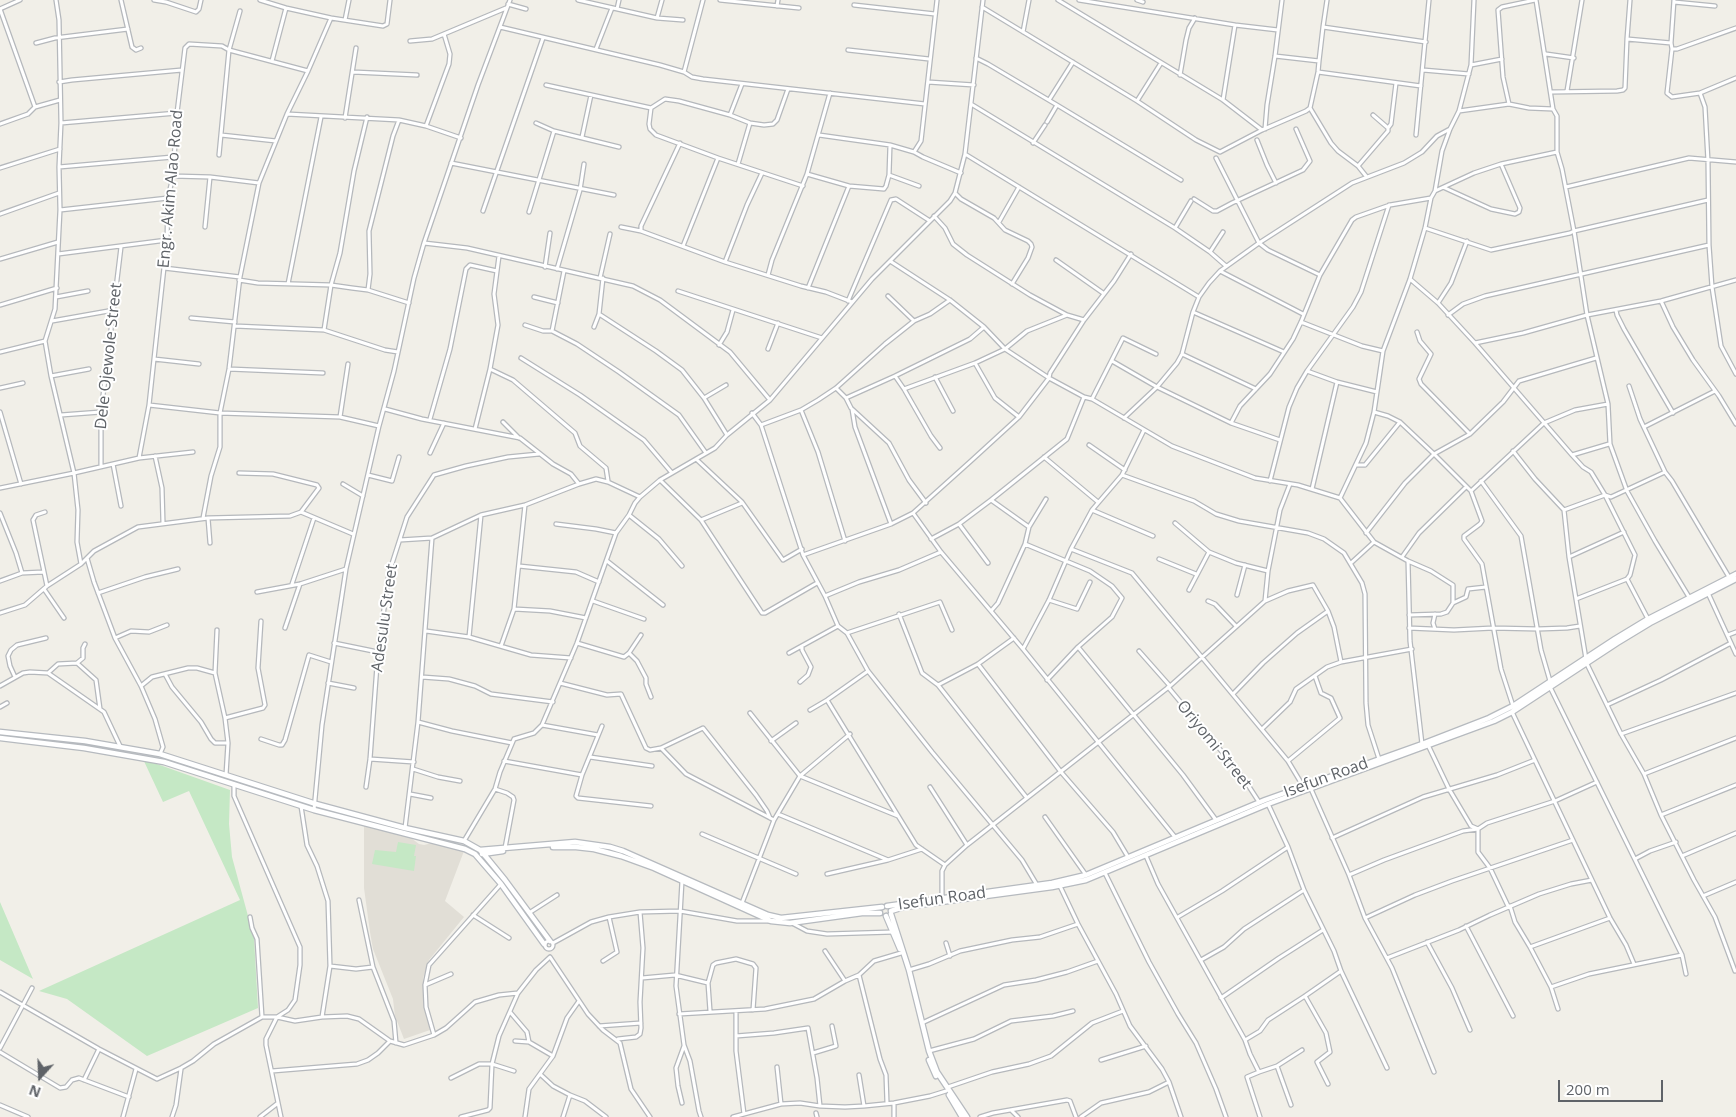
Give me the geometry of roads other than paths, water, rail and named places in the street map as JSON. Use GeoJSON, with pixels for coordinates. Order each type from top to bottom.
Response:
{"type":"FeatureCollection","features":[{"type":"Feature","properties":{"kind":"street"},"geometry":{"type":"LineString","coordinates":[[20,0],[0,9],[35,107]]}},
{"type":"Feature","properties":{"kind":"street"},"geometry":{"type":"LineString","coordinates":[[56,0],[59,10],[60,210],[56,297],[52,322],[45,341],[51,376],[74,473],[78,510],[77,542],[81,564]]}},
{"type":"Feature","properties":{"kind":"street"},"geometry":{"type":"LineString","coordinates":[[121,0],[133,49],[141,48]]}},
{"type":"Feature","properties":{"kind":"street"},"geometry":{"type":"LineString","coordinates":[[154,0],[196,12],[199,9],[201,0]]}},
{"type":"Feature","properties":{"kind":"street"},"geometry":{"type":"LineString","coordinates":[[260,0],[330,18],[385,25],[387,24],[390,0]]}},
{"type":"Feature","properties":{"kind":"street"},"geometry":{"type":"LineString","coordinates":[[346,20],[349,0]]}},
{"type":"Feature","properties":{"kind":"street"},"geometry":{"type":"LineString","coordinates":[[314,810],[322,725],[346,568],[414,278],[451,163],[510,0]]}},
{"type":"Feature","properties":{"kind":"street"},"geometry":{"type":"LineString","coordinates":[[578,0],[657,18],[683,20]]}},
{"type":"Feature","properties":{"kind":"street"},"geometry":{"type":"LineString","coordinates":[[596,50],[619,0]]}},
{"type":"Feature","properties":{"kind":"street"},"geometry":{"type":"LineString","coordinates":[[657,18],[662,0]]}},
{"type":"Feature","properties":{"kind":"street"},"geometry":{"type":"LineString","coordinates":[[684,72],[703,0]]}},
{"type":"Feature","properties":{"kind":"street"},"geometry":{"type":"LineString","coordinates":[[720,0],[799,8]]}},
{"type":"Feature","properties":{"kind":"street"},"geometry":{"type":"LineString","coordinates":[[777,6],[778,0]]}},
{"type":"Feature","properties":{"kind":"street"},"geometry":{"type":"LineString","coordinates":[[914,152],[921,141],[937,0]]}},
{"type":"Feature","properties":{"kind":"street"},"geometry":{"type":"LineString","coordinates":[[464,841],[495,789],[504,761],[515,738],[534,733],[542,726],[577,643],[616,533],[630,515],[635,503],[660,480],[714,448],[752,413],[770,400],[850,302],[950,201],[955,193],[962,173],[965,154],[983,0]]}},
{"type":"Feature","properties":{"kind":"street"},"geometry":{"type":"LineString","coordinates":[[1023,32],[1030,0]]}},
{"type":"Feature","properties":{"kind":"street"},"geometry":{"type":"LineString","coordinates":[[1058,0],[1223,100],[1264,130]]}},
{"type":"Feature","properties":{"kind":"street"},"geometry":{"type":"LineString","coordinates":[[1079,0],[1106,2],[1235,25],[1278,30]]}},
{"type":"Feature","properties":{"kind":"street"},"geometry":{"type":"LineString","coordinates":[[1137,0],[1143,2]]}},
{"type":"Feature","properties":{"kind":"street"},"geometry":{"type":"LineString","coordinates":[[1264,130],[1282,0]]}},
{"type":"Feature","properties":{"kind":"street"},"geometry":{"type":"LineString","coordinates":[[982,7],[1137,101],[1196,140],[1220,152],[1310,108],[1318,72],[1327,0]]}},
{"type":"Feature","properties":{"kind":"street"},"geometry":{"type":"LineString","coordinates":[[1416,135],[1429,0]]}},
{"type":"Feature","properties":{"kind":"street"},"geometry":{"type":"LineString","coordinates":[[1340,498],[1366,443],[1374,412],[1383,351],[1410,279],[1425,228],[1431,198],[1435,191],[1442,151],[1459,111],[1469,74],[1474,0]]}},
{"type":"Feature","properties":{"kind":"street"},"geometry":{"type":"LineString","coordinates":[[1508,104],[1497,16],[1498,10],[1502,7],[1536,0],[1552,92],[1553,110],[1557,116],[1557,152],[1566,187],[1587,315],[1608,404],[1610,444],[1627,491],[1689,597]]}},
{"type":"Feature","properties":{"kind":"street"},"geometry":{"type":"LineString","coordinates":[[1567,91],[1574,58],[1582,0]]}},
{"type":"Feature","properties":{"kind":"street"},"geometry":{"type":"LineString","coordinates":[[1552,92],[1623,90],[1625,88],[1630,0]]}},
{"type":"Feature","properties":{"kind":"street"},"geometry":{"type":"LineString","coordinates":[[1715,6],[1674,1],[1668,95],[1674,98],[1700,93],[1736,78]]}},
{"type":"Feature","properties":{"kind":"street"},"geometry":{"type":"LineString","coordinates":[[854,5],[935,14]]}},
{"type":"Feature","properties":{"kind":"street"},"geometry":{"type":"LineString","coordinates":[[410,41],[432,39],[508,6],[526,9]]}},
{"type":"Feature","properties":{"kind":"street"},"geometry":{"type":"LineString","coordinates":[[272,60],[286,8]]}},
{"type":"Feature","properties":{"kind":"street"},"geometry":{"type":"LineString","coordinates":[[220,155],[229,50],[240,10]]}},
{"type":"Feature","properties":{"kind":"street"},"geometry":{"type":"LineString","coordinates":[[202,518],[211,476],[220,447],[220,413],[229,369],[240,279],[259,183],[287,114],[308,71],[330,18]]}},
{"type":"Feature","properties":{"kind":"street"},"geometry":{"type":"LineString","coordinates":[[1180,75],[1186,40],[1194,18]]}},
{"type":"Feature","properties":{"kind":"street"},"geometry":{"type":"LineString","coordinates":[[1223,100],[1235,25]]}},
{"type":"Feature","properties":{"kind":"street"},"geometry":{"type":"LineString","coordinates":[[500,27],[684,72],[692,77],[925,104]]}},
{"type":"Feature","properties":{"kind":"street"},"geometry":{"type":"LineString","coordinates":[[1323,27],[1426,42]]}},
{"type":"Feature","properties":{"kind":"street"},"geometry":{"type":"LineString","coordinates":[[1672,49],[1677,49],[1736,28]]}},
{"type":"Feature","properties":{"kind":"street"},"geometry":{"type":"LineString","coordinates":[[36,43],[128,29]]}},
{"type":"Feature","properties":{"kind":"street"},"geometry":{"type":"LineString","coordinates":[[426,126],[449,64],[450,54],[444,34]]}},
{"type":"Feature","properties":{"kind":"street"},"geometry":{"type":"LineString","coordinates":[[483,211],[543,38]]}},
{"type":"Feature","properties":{"kind":"street"},"geometry":{"type":"LineString","coordinates":[[1627,38],[1671,44]]}},
{"type":"Feature","properties":{"kind":"street","name":"Engr. Akim Alao Road"},"geometry":{"type":"LineString","coordinates":[[139,458],[154,359],[167,240],[168,198],[173,176],[177,112],[186,48],[189,44],[212,44],[308,71]]}},
{"type":"Feature","properties":{"kind":"street"},"geometry":{"type":"LineString","coordinates":[[345,118],[356,48]]}},
{"type":"Feature","properties":{"kind":"street"},"geometry":{"type":"LineString","coordinates":[[848,50],[930,59]]}},
{"type":"Feature","properties":{"kind":"street"},"geometry":{"type":"LineString","coordinates":[[1546,54],[1574,58]]}},
{"type":"Feature","properties":{"kind":"street"},"geometry":{"type":"LineString","coordinates":[[1275,56],[1319,61]]}},
{"type":"Feature","properties":{"kind":"street"},"geometry":{"type":"LineString","coordinates":[[976,58],[1181,180]]}},
{"type":"Feature","properties":{"kind":"street"},"geometry":{"type":"LineString","coordinates":[[1471,65],[1502,59]]}},
{"type":"Feature","properties":{"kind":"street"},"geometry":{"type":"LineString","coordinates":[[1049,100],[1073,62]]}},
{"type":"Feature","properties":{"kind":"street"},"geometry":{"type":"LineString","coordinates":[[1137,101],[1161,63]]}},
{"type":"Feature","properties":{"kind":"street"},"geometry":{"type":"LineString","coordinates":[[59,82],[182,70]]}},
{"type":"Feature","properties":{"kind":"street"},"geometry":{"type":"LineString","coordinates":[[1423,70],[1469,74]]}},
{"type":"Feature","properties":{"kind":"street"},"geometry":{"type":"LineString","coordinates":[[353,72],[417,75]]}},
{"type":"Feature","properties":{"kind":"street"},"geometry":{"type":"LineString","coordinates":[[1318,72],[1421,86]]}},
{"type":"Feature","properties":{"kind":"street"},"geometry":{"type":"LineString","coordinates":[[928,82],[974,85]]}},
{"type":"Feature","properties":{"kind":"street"},"geometry":{"type":"LineString","coordinates":[[1358,166],[1387,132],[1391,124],[1396,83]]}},
{"type":"Feature","properties":{"kind":"street"},"geometry":{"type":"LineString","coordinates":[[730,115],[742,84]]}},
{"type":"Feature","properties":{"kind":"street"},"geometry":{"type":"LineString","coordinates":[[546,85],[651,108],[668,99],[730,115],[750,123],[764,125],[773,124],[777,120],[788,89]]}},
{"type":"Feature","properties":{"kind":"street"},"geometry":{"type":"LineString","coordinates":[[768,275],[772,260],[803,186],[830,93]]}},
{"type":"Feature","properties":{"kind":"street"},"geometry":{"type":"LineString","coordinates":[[1700,93],[1705,107],[1712,287],[1721,346],[1736,374]]}},
{"type":"Feature","properties":{"kind":"street"},"geometry":{"type":"LineString","coordinates":[[582,137],[590,95]]}},
{"type":"Feature","properties":{"kind":"street"},"geometry":{"type":"LineString","coordinates":[[0,124],[28,114],[35,107],[60,100]]}},
{"type":"Feature","properties":{"kind":"street"},"geometry":{"type":"LineString","coordinates":[[971,104],[1175,228],[1210,252],[1226,266]]}},
{"type":"Feature","properties":{"kind":"street"},"geometry":{"type":"LineString","coordinates":[[1459,111],[1508,104],[1553,110]]}},
{"type":"Feature","properties":{"kind":"street"},"geometry":{"type":"LineString","coordinates":[[1033,143],[1057,105]]}},
{"type":"Feature","properties":{"kind":"street"},"geometry":{"type":"LineString","coordinates":[[651,108],[648,119],[650,129],[656,135],[803,186]]}},
{"type":"Feature","properties":{"kind":"street"},"geometry":{"type":"LineString","coordinates":[[1310,108],[1331,143],[1338,151],[1358,166],[1366,176]]}},
{"type":"Feature","properties":{"kind":"street"},"geometry":{"type":"LineString","coordinates":[[61,123],[177,112]]}},
{"type":"Feature","properties":{"kind":"street"},"geometry":{"type":"LineString","coordinates":[[287,114],[399,120],[426,126],[460,138]]}},
{"type":"Feature","properties":{"kind":"street"},"geometry":{"type":"LineString","coordinates":[[1373,115],[1388,128]]}},
{"type":"Feature","properties":{"kind":"street"},"geometry":{"type":"LineString","coordinates":[[288,284],[321,117]]}},
{"type":"Feature","properties":{"kind":"street"},"geometry":{"type":"LineString","coordinates":[[324,330],[331,285],[340,254],[354,171],[367,117]]}},
{"type":"Feature","properties":{"kind":"street"},"geometry":{"type":"LineString","coordinates":[[368,290],[370,274],[369,231],[393,136],[399,120]]}},
{"type":"Feature","properties":{"kind":"street"},"geometry":{"type":"LineString","coordinates":[[536,123],[554,131],[619,148]]}},
{"type":"Feature","properties":{"kind":"street"},"geometry":{"type":"LineString","coordinates":[[738,164],[750,123]]}},
{"type":"Feature","properties":{"kind":"street"},"geometry":{"type":"LineString","coordinates":[[1175,228],[1193,200],[1216,212],[1302,170],[1309,164],[1309,157],[1296,129]]}},
{"type":"Feature","properties":{"kind":"street"},"geometry":{"type":"LineString","coordinates":[[1124,418],[1157,387],[1177,363],[1182,354],[1199,297],[1220,271],[1258,243],[1352,182],[1404,163],[1422,152],[1437,136],[1450,129]]}},
{"type":"Feature","properties":{"kind":"street"},"geometry":{"type":"LineString","coordinates":[[529,212],[554,131]]}},
{"type":"Feature","properties":{"kind":"street"},"geometry":{"type":"LineString","coordinates":[[221,135],[276,141]]}},
{"type":"Feature","properties":{"kind":"street"},"geometry":{"type":"LineString","coordinates":[[819,135],[890,145],[914,152],[923,158],[962,173]]}},
{"type":"Feature","properties":{"kind":"street"},"geometry":{"type":"LineString","coordinates":[[1257,140],[1276,183]]}},
{"type":"Feature","properties":{"kind":"street"},"geometry":{"type":"LineString","coordinates":[[641,231],[641,226],[680,143]]}},
{"type":"Feature","properties":{"kind":"street"},"geometry":{"type":"LineString","coordinates":[[807,174],[849,186],[884,188],[889,175],[890,145]]}},
{"type":"Feature","properties":{"kind":"street"},"geometry":{"type":"LineString","coordinates":[[0,168],[60,150]]}},
{"type":"Feature","properties":{"kind":"street"},"geometry":{"type":"LineString","coordinates":[[1435,191],[1474,173],[1501,164],[1557,152]]}},
{"type":"Feature","properties":{"kind":"street"},"geometry":{"type":"LineString","coordinates":[[965,154],[1199,297]]}},
{"type":"Feature","properties":{"kind":"street"},"geometry":{"type":"LineString","coordinates":[[59,167],[173,157]]}},
{"type":"Feature","properties":{"kind":"street"},"geometry":{"type":"LineString","coordinates":[[683,246],[718,158]]}},
{"type":"Feature","properties":{"kind":"street"},"geometry":{"type":"LineString","coordinates":[[1216,158],[1258,243],[1268,250],[1320,275]]}},
{"type":"Feature","properties":{"kind":"street"},"geometry":{"type":"LineString","coordinates":[[1566,187],[1689,158],[1736,162]]}},
{"type":"Feature","properties":{"kind":"street"},"geometry":{"type":"LineString","coordinates":[[451,163],[614,196]]}},
{"type":"Feature","properties":{"kind":"street"},"geometry":{"type":"LineString","coordinates":[[557,269],[580,190],[584,164]]}},
{"type":"Feature","properties":{"kind":"street"},"geometry":{"type":"LineString","coordinates":[[1445,188],[1491,209],[1515,214],[1519,212],[1520,208],[1501,164]]}},
{"type":"Feature","properties":{"kind":"street"},"geometry":{"type":"LineString","coordinates":[[725,262],[747,205],[762,173]]}},
{"type":"Feature","properties":{"kind":"street"},"geometry":{"type":"LineString","coordinates":[[889,175],[919,186]]}},
{"type":"Feature","properties":{"kind":"street"},"geometry":{"type":"LineString","coordinates":[[173,176],[210,177],[259,183]]}},
{"type":"Feature","properties":{"kind":"street"},"geometry":{"type":"LineString","coordinates":[[205,226],[210,177]]}},
{"type":"Feature","properties":{"kind":"street"},"geometry":{"type":"LineString","coordinates":[[808,288],[849,186]]}},
{"type":"Feature","properties":{"kind":"street"},"geometry":{"type":"LineString","coordinates":[[999,222],[1019,187]]}},
{"type":"Feature","properties":{"kind":"street"},"geometry":{"type":"LineString","coordinates":[[0,214],[59,193]]}},
{"type":"Feature","properties":{"kind":"street"},"geometry":{"type":"LineString","coordinates":[[955,193],[999,222],[1005,230],[1031,244],[1032,247],[1028,258],[1012,284]]}},
{"type":"Feature","properties":{"kind":"street"},"geometry":{"type":"LineString","coordinates":[[60,210],[168,198]]}},
{"type":"Feature","properties":{"kind":"street"},"geometry":{"type":"LineString","coordinates":[[1231,423],[1240,406],[1270,374],[1284,352],[1301,322],[1320,275],[1352,220],[1390,205],[1431,198]]}},
{"type":"Feature","properties":{"kind":"street"},"geometry":{"type":"LineString","coordinates":[[850,302],[891,200],[896,199],[930,221]]}},
{"type":"Feature","properties":{"kind":"street"},"geometry":{"type":"LineString","coordinates":[[1425,228],[1491,250],[1708,200]]}},
{"type":"Feature","properties":{"kind":"street"},"geometry":{"type":"LineString","coordinates":[[1270,481],[1289,407],[1297,388],[1307,371],[1353,308],[1361,292],[1390,205]]}},
{"type":"Feature","properties":{"kind":"street"},"geometry":{"type":"LineString","coordinates":[[934,216],[945,228],[955,246],[1012,284],[1067,315],[1084,320]]}},
{"type":"Feature","properties":{"kind":"street"},"geometry":{"type":"LineString","coordinates":[[621,227],[641,231],[725,262],[826,292],[850,302]]}},
{"type":"Feature","properties":{"kind":"street"},"geometry":{"type":"LineString","coordinates":[[1210,252],[1224,232]]}},
{"type":"Feature","properties":{"kind":"street"},"geometry":{"type":"LineString","coordinates":[[545,267],[550,233]]}},
{"type":"Feature","properties":{"kind":"street"},"geometry":{"type":"LineString","coordinates":[[594,326],[599,314],[602,278],[610,234]]}},
{"type":"Feature","properties":{"kind":"street"},"geometry":{"type":"LineString","coordinates":[[58,254],[167,240]]}},
{"type":"Feature","properties":{"kind":"street"},"geometry":{"type":"LineString","coordinates":[[1438,303],[1450,283],[1467,241]]}},
{"type":"Feature","properties":{"kind":"street"},"geometry":{"type":"LineString","coordinates":[[0,259],[58,242]]}},
{"type":"Feature","properties":{"kind":"street"},"geometry":{"type":"LineString","coordinates":[[424,243],[467,248],[634,286],[660,300],[730,352],[770,400]]}},
{"type":"Feature","properties":{"kind":"street"},"geometry":{"type":"LineString","coordinates":[[1448,314],[1463,304],[1485,296],[1709,244]]}},
{"type":"Feature","properties":{"kind":"street","name":"Dele Ojewole Street"},"geometry":{"type":"LineString","coordinates":[[101,466],[101,412],[121,246]]}},
{"type":"Feature","properties":{"kind":"street"},"geometry":{"type":"LineString","coordinates":[[803,555],[891,524],[913,513],[926,503],[1019,417],[1049,378],[1050,373],[1084,320],[1114,281],[1131,254]]}},
{"type":"Feature","properties":{"kind":"street"},"geometry":{"type":"LineString","coordinates":[[475,429],[490,369],[499,322],[494,294],[499,256]]}},
{"type":"Feature","properties":{"kind":"street"},"geometry":{"type":"LineString","coordinates":[[1056,260],[1104,293]]}},
{"type":"Feature","properties":{"kind":"street"},"geometry":{"type":"LineString","coordinates":[[890,261],[950,300],[984,327],[1005,348],[1049,378],[1084,397],[1092,399],[1180,449],[1256,478],[1312,489],[1340,498],[1374,542],[1408,561],[1431,571],[1453,585],[1453,603],[1448,612],[1409,615]]}},
{"type":"Feature","properties":{"kind":"street"},"geometry":{"type":"LineString","coordinates":[[430,420],[450,349],[466,269],[470,265],[496,271]]}},
{"type":"Feature","properties":{"kind":"street"},"geometry":{"type":"LineString","coordinates":[[164,268],[258,283],[331,285],[368,290],[409,303]]}},
{"type":"Feature","properties":{"kind":"street"},"geometry":{"type":"LineString","coordinates":[[552,331],[564,271]]}},
{"type":"Feature","properties":{"kind":"street"},"geometry":{"type":"LineString","coordinates":[[1220,271],[1303,314]]}},
{"type":"Feature","properties":{"kind":"street"},"geometry":{"type":"LineString","coordinates":[[1410,279],[1438,303],[1475,343],[1572,455],[1583,467],[1591,472],[1605,495],[1634,555],[1630,575],[1627,579],[1576,599]]}},
{"type":"Feature","properties":{"kind":"street"},"geometry":{"type":"LineString","coordinates":[[1475,343],[1523,333],[1587,315],[1661,301],[1736,280]]}},
{"type":"Feature","properties":{"kind":"street"},"geometry":{"type":"LineString","coordinates":[[0,305],[56,288]]}},
{"type":"Feature","properties":{"kind":"street"},"geometry":{"type":"LineString","coordinates":[[56,297],[88,291]]}},
{"type":"Feature","properties":{"kind":"street"},"geometry":{"type":"LineString","coordinates":[[678,291],[822,338]]}},
{"type":"Feature","properties":{"kind":"street"},"geometry":{"type":"LineString","coordinates":[[888,296],[914,321]]}},
{"type":"Feature","properties":{"kind":"street"},"geometry":{"type":"LineString","coordinates":[[534,297],[558,303]]}},
{"type":"Feature","properties":{"kind":"street"},"geometry":{"type":"LineString","coordinates":[[761,425],[801,410],[836,388],[914,321],[930,314],[950,300]]}},
{"type":"Feature","properties":{"kind":"street"},"geometry":{"type":"LineString","coordinates":[[1661,301],[1673,327],[1693,360],[1736,424]]}},
{"type":"Feature","properties":{"kind":"street"},"geometry":{"type":"LineString","coordinates":[[52,322],[114,310]]}},
{"type":"Feature","properties":{"kind":"street"},"geometry":{"type":"LineString","coordinates":[[720,345],[727,332],[733,310]]}},
{"type":"Feature","properties":{"kind":"street"},"geometry":{"type":"LineString","coordinates":[[1616,310],[1616,315],[1673,412]]}},
{"type":"Feature","properties":{"kind":"street"},"geometry":{"type":"LineString","coordinates":[[1193,312],[1284,352]]}},
{"type":"Feature","properties":{"kind":"street"},"geometry":{"type":"LineString","coordinates":[[599,314],[682,370],[704,398],[727,435]]}},
{"type":"Feature","properties":{"kind":"street"},"geometry":{"type":"LineString","coordinates":[[904,389],[975,363],[1005,348],[1027,330],[1067,315]]}},
{"type":"Feature","properties":{"kind":"street"},"geometry":{"type":"LineString","coordinates":[[191,318],[235,324],[324,330],[385,350],[398,352]]}},
{"type":"Feature","properties":{"kind":"street"},"geometry":{"type":"LineString","coordinates":[[1301,322],[1362,346],[1383,351]]}},
{"type":"Feature","properties":{"kind":"street"},"geometry":{"type":"LineString","coordinates":[[768,348],[778,323]]}},
{"type":"Feature","properties":{"kind":"street"},"geometry":{"type":"LineString","coordinates":[[525,325],[543,331],[552,331],[577,344],[619,372],[679,415],[706,453]]}},
{"type":"Feature","properties":{"kind":"street"},"geometry":{"type":"LineString","coordinates":[[846,398],[970,339],[984,327]]}},
{"type":"Feature","properties":{"kind":"street"},"geometry":{"type":"LineString","coordinates":[[1417,332],[1420,342],[1431,354],[1419,379],[1421,384],[1470,434]]}},
{"type":"Feature","properties":{"kind":"street"},"geometry":{"type":"LineString","coordinates":[[1092,399],[1123,338],[1156,354]]}},
{"type":"Feature","properties":{"kind":"street"},"geometry":{"type":"LineString","coordinates":[[0,352],[45,341]]}},
{"type":"Feature","properties":{"kind":"street"},"geometry":{"type":"LineString","coordinates":[[1182,354],[1256,388]]}},
{"type":"Feature","properties":{"kind":"street"},"geometry":{"type":"LineString","coordinates":[[521,358],[573,390],[644,440],[672,473]]}},
{"type":"Feature","properties":{"kind":"street"},"geometry":{"type":"LineString","coordinates":[[1366,533],[1405,483],[1434,454],[1470,434],[1503,402],[1519,381],[1596,358]]}},
{"type":"Feature","properties":{"kind":"street"},"geometry":{"type":"LineString","coordinates":[[154,359],[199,364]]}},
{"type":"Feature","properties":{"kind":"street"},"geometry":{"type":"LineString","coordinates":[[1112,361],[1157,387],[1231,423],[1280,440]]}},
{"type":"Feature","properties":{"kind":"street"},"geometry":{"type":"LineString","coordinates":[[975,363],[995,398],[1019,417]]}},
{"type":"Feature","properties":{"kind":"street"},"geometry":{"type":"LineString","coordinates":[[340,417],[348,364]]}},
{"type":"Feature","properties":{"kind":"street"},"geometry":{"type":"LineString","coordinates":[[51,376],[90,369]]}},
{"type":"Feature","properties":{"kind":"street"},"geometry":{"type":"LineString","coordinates":[[229,369],[322,373]]}},
{"type":"Feature","properties":{"kind":"street"},"geometry":{"type":"LineString","coordinates":[[490,369],[513,380],[575,432],[580,446],[606,468],[608,482]]}},
{"type":"Feature","properties":{"kind":"street"},"geometry":{"type":"LineString","coordinates":[[1307,371],[1338,382],[1377,392]]}},
{"type":"Feature","properties":{"kind":"street"},"geometry":{"type":"LineString","coordinates":[[895,376],[940,448]]}},
{"type":"Feature","properties":{"kind":"street"},"geometry":{"type":"LineString","coordinates":[[935,377],[953,411]]}},
{"type":"Feature","properties":{"kind":"street"},"geometry":{"type":"LineString","coordinates":[[1312,489],[1338,382]]}},
{"type":"Feature","properties":{"kind":"street"},"geometry":{"type":"LineString","coordinates":[[0,388],[23,383]]}},
{"type":"Feature","properties":{"kind":"street"},"geometry":{"type":"LineString","coordinates":[[704,398],[726,385]]}},
{"type":"Feature","properties":{"kind":"street"},"geometry":{"type":"LineString","coordinates":[[1630,386],[1644,427],[1665,472],[1729,577]]}},
{"type":"Feature","properties":{"kind":"street"},"geometry":{"type":"LineString","coordinates":[[836,388],[846,398],[851,408],[855,426],[891,524]]}},
{"type":"Feature","properties":{"kind":"street"},"geometry":{"type":"LineString","coordinates":[[1644,427],[1715,391]]}},
{"type":"Feature","properties":{"kind":"street"},"geometry":{"type":"LineString","coordinates":[[932,539],[959,524],[1067,439],[1084,397]]}},
{"type":"Feature","properties":{"kind":"street"},"geometry":{"type":"LineString","coordinates":[[1471,491],[1544,423],[1575,410],[1608,404]]}},
{"type":"Feature","properties":{"kind":"street"},"geometry":{"type":"LineString","coordinates":[[148,405],[220,413],[340,417],[379,426]]}},
{"type":"Feature","properties":{"kind":"street"},"geometry":{"type":"LineString","coordinates":[[851,408],[889,443],[909,480],[926,503]]}},
{"type":"Feature","properties":{"kind":"street"},"geometry":{"type":"LineString","coordinates":[[384,409],[520,438]]}},
{"type":"Feature","properties":{"kind":"street"},"geometry":{"type":"LineString","coordinates":[[801,410],[818,452],[845,541]]}},
{"type":"Feature","properties":{"kind":"street"},"geometry":{"type":"LineString","coordinates":[[0,412],[21,484]]}},
{"type":"Feature","properties":{"kind":"street"},"geometry":{"type":"LineString","coordinates":[[61,415],[101,412]]}},
{"type":"Feature","properties":{"kind":"street"},"geometry":{"type":"LineString","coordinates":[[1374,412],[1400,422],[1471,491],[1482,520],[1480,524],[1464,536],[1464,539],[1480,560],[1501,669],[1513,706]]}},
{"type":"Feature","properties":{"kind":"street"},"geometry":{"type":"LineString","coordinates":[[752,413],[761,425],[803,555],[825,596],[838,626],[847,633],[868,671],[932,752],[1022,860],[1037,885]]}},
{"type":"Feature","properties":{"kind":"street"},"geometry":{"type":"LineString","coordinates":[[503,422],[539,454],[571,474],[579,484]]}},
{"type":"Feature","properties":{"kind":"street"},"geometry":{"type":"LineString","coordinates":[[1356,465],[1366,465],[1400,422]]}},
{"type":"Feature","properties":{"kind":"street"},"geometry":{"type":"LineString","coordinates":[[430,453],[444,423]]}},
{"type":"Feature","properties":{"kind":"street"},"geometry":{"type":"LineString","coordinates":[[1023,649],[1050,600],[1071,548],[1092,510],[1122,475],[1144,430]]}},
{"type":"Feature","properties":{"kind":"street"},"geometry":{"type":"LineString","coordinates":[[1572,455],[1610,444]]}},
{"type":"Feature","properties":{"kind":"street"},"geometry":{"type":"LineString","coordinates":[[1089,445],[1124,470]]}},
{"type":"Feature","properties":{"kind":"street"},"geometry":{"type":"LineString","coordinates":[[1513,451],[1535,479],[1564,510],[1569,557],[1587,661],[1621,734],[1644,774],[1661,815],[1715,917],[1735,971]]}},
{"type":"Feature","properties":{"kind":"street"},"geometry":{"type":"LineString","coordinates":[[0,488],[139,458],[193,452]]}},
{"type":"Feature","properties":{"kind":"street","name":"Adesulu Street"},"geometry":{"type":"LineString","coordinates":[[366,788],[378,652],[389,573],[407,518],[434,475],[501,459],[539,454]]}},
{"type":"Feature","properties":{"kind":"street"},"geometry":{"type":"LineString","coordinates":[[155,456],[162,488],[163,523]]}},
{"type":"Feature","properties":{"kind":"street"},"geometry":{"type":"LineString","coordinates":[[368,475],[392,481],[399,457]]}},
{"type":"Feature","properties":{"kind":"street"},"geometry":{"type":"LineString","coordinates":[[1044,457],[1098,502]]}},
{"type":"Feature","properties":{"kind":"street"},"geometry":{"type":"LineString","coordinates":[[696,459],[742,502],[783,560],[802,549]]}},
{"type":"Feature","properties":{"kind":"street"},"geometry":{"type":"LineString","coordinates":[[112,464],[121,506]]}},
{"type":"Feature","properties":{"kind":"street"},"geometry":{"type":"LineString","coordinates":[[1564,510],[1605,495],[1611,497],[1627,491],[1665,472]]}},
{"type":"Feature","properties":{"kind":"street"},"geometry":{"type":"LineString","coordinates":[[0,613],[24,605],[81,564],[94,551],[138,527],[202,518],[283,517],[301,512],[319,488],[317,485],[273,474],[238,473]]}},
{"type":"Feature","properties":{"kind":"street"},"geometry":{"type":"LineString","coordinates":[[1122,475],[1194,501],[1216,514],[1240,521],[1277,526],[1308,533],[1324,539],[1339,548],[1351,563],[1362,583],[1365,594],[1366,703],[1368,725],[1379,759]]}},
{"type":"Feature","properties":{"kind":"street"},"geometry":{"type":"LineString","coordinates":[[400,540],[432,538],[481,515],[525,505],[596,479],[608,482],[640,497]]}},
{"type":"Feature","properties":{"kind":"street"},"geometry":{"type":"LineString","coordinates":[[660,480],[701,520],[762,613],[765,614],[817,583]]}},
{"type":"Feature","properties":{"kind":"street"},"geometry":{"type":"LineString","coordinates":[[1481,480],[1521,536],[1550,684],[1682,955],[1686,974]]}},
{"type":"Feature","properties":{"kind":"street"},"geometry":{"type":"LineString","coordinates":[[342,484],[363,496]]}},
{"type":"Feature","properties":{"kind":"street"},"geometry":{"type":"LineString","coordinates":[[1265,601],[1268,571],[1277,526],[1284,497],[1290,484]]}},
{"type":"Feature","properties":{"kind":"street"},"geometry":{"type":"LineString","coordinates":[[1402,557],[1419,533],[1466,487]]}},
{"type":"Feature","properties":{"kind":"street"},"geometry":{"type":"LineString","coordinates":[[991,611],[998,604],[1025,544],[1029,527],[1046,499]]}},
{"type":"Feature","properties":{"kind":"street"},"geometry":{"type":"LineString","coordinates":[[991,500],[1029,527]]}},
{"type":"Feature","properties":{"kind":"street"},"geometry":{"type":"LineString","coordinates":[[701,520],[742,502]]}},
{"type":"Feature","properties":{"kind":"street"},"geometry":{"type":"LineString","coordinates":[[501,646],[514,610],[525,505]]}},
{"type":"Feature","properties":{"kind":"street"},"geometry":{"type":"LineString","coordinates":[[1092,510],[1154,536]]}},
{"type":"Feature","properties":{"kind":"street"},"geometry":{"type":"LineString","coordinates":[[45,512],[36,515],[33,520],[46,588],[64,618]]}},
{"type":"Feature","properties":{"kind":"street"},"geometry":{"type":"LineString","coordinates":[[301,512],[353,534]]}},
{"type":"Feature","properties":{"kind":"street"},"geometry":{"type":"LineString","coordinates":[[0,513],[22,574]]}},
{"type":"Feature","properties":{"kind":"street"},"geometry":{"type":"LineString","coordinates":[[913,513],[942,552],[1175,837]]}},
{"type":"Feature","properties":{"kind":"street"},"geometry":{"type":"LineString","coordinates":[[469,637],[481,515]]}},
{"type":"Feature","properties":{"kind":"street"},"geometry":{"type":"LineString","coordinates":[[630,515],[659,539],[682,566]]}},
{"type":"Feature","properties":{"kind":"street"},"geometry":{"type":"LineString","coordinates":[[208,518],[210,542]]}},
{"type":"Feature","properties":{"kind":"street"},"geometry":{"type":"LineString","coordinates":[[292,584],[314,518]]}},
{"type":"Feature","properties":{"kind":"street"},"geometry":{"type":"LineString","coordinates":[[1175,523],[1209,552],[1223,559],[1268,571]]}},
{"type":"Feature","properties":{"kind":"street"},"geometry":{"type":"LineString","coordinates":[[556,524],[616,533]]}},
{"type":"Feature","properties":{"kind":"street"},"geometry":{"type":"LineString","coordinates":[[959,524],[988,564]]}},
{"type":"Feature","properties":{"kind":"street"},"geometry":{"type":"LineString","coordinates":[[1569,557],[1624,532]]}},
{"type":"Feature","properties":{"kind":"street"},"geometry":{"type":"LineString","coordinates":[[405,828],[418,722],[432,538]]}},
{"type":"Feature","properties":{"kind":"street"},"geometry":{"type":"LineString","coordinates":[[1351,563],[1374,542]]}},
{"type":"Feature","properties":{"kind":"street"},"geometry":{"type":"LineString","coordinates":[[1025,544],[1090,571],[1112,586],[1122,598],[1112,617],[1078,647],[1047,680]]}},
{"type":"Feature","properties":{"kind":"street"},"geometry":{"type":"LineString","coordinates":[[1071,548],[1132,573],[1288,761],[1303,786]]}},
{"type":"Feature","properties":{"kind":"street"},"geometry":{"type":"LineString","coordinates":[[825,596],[859,582],[899,570],[942,552]]}},
{"type":"Feature","properties":{"kind":"street"},"geometry":{"type":"LineString","coordinates":[[1189,590],[1209,552]]}},
{"type":"Feature","properties":{"kind":"street"},"geometry":{"type":"LineString","coordinates":[[87,558],[98,594],[115,638],[141,686],[155,719],[163,747],[160,754]]}},
{"type":"Feature","properties":{"kind":"street"},"geometry":{"type":"LineString","coordinates":[[1159,559],[1196,574]]}},
{"type":"Feature","properties":{"kind":"street"},"geometry":{"type":"LineString","coordinates":[[606,560],[663,605]]}},
{"type":"Feature","properties":{"kind":"street"},"geometry":{"type":"LineString","coordinates":[[1408,561],[1409,628],[1425,744],[1471,826],[1478,829]]}},
{"type":"Feature","properties":{"kind":"street"},"geometry":{"type":"LineString","coordinates":[[519,566],[576,572],[599,582]]}},
{"type":"Feature","properties":{"kind":"street"},"geometry":{"type":"LineString","coordinates":[[1237,595],[1245,566]]}},
{"type":"Feature","properties":{"kind":"street"},"geometry":{"type":"LineString","coordinates":[[256,592],[300,584],[346,568]]}},
{"type":"Feature","properties":{"kind":"street"},"geometry":{"type":"LineString","coordinates":[[98,594],[145,577],[178,569]]}},
{"type":"Feature","properties":{"kind":"street"},"geometry":{"type":"LineString","coordinates":[[0,581],[22,574],[43,572]]}},
{"type":"Feature","properties":{"kind":"street","name":"Isefun Road"},"geometry":{"type":"LineString","coordinates":[[1587,661],[1648,619],[1736,574]]}},
{"type":"Feature","properties":{"kind":"street"},"geometry":{"type":"LineString","coordinates":[[1627,579],[1648,619]]}},
{"type":"Feature","properties":{"kind":"street","name":"Isefun Road"},"geometry":{"type":"LineString","coordinates":[[889,914],[904,907],[1014,894],[1086,880],[1105,873],[1268,804],[1311,789],[1489,718],[1513,706],[1650,623],[1736,579]]}},
{"type":"Feature","properties":{"kind":"street"},"geometry":{"type":"LineString","coordinates":[[1050,600],[1077,609],[1090,582]]}},
{"type":"Feature","properties":{"kind":"street"},"geometry":{"type":"LineString","coordinates":[[285,628],[300,584]]}},
{"type":"Feature","properties":{"kind":"street"},"geometry":{"type":"LineString","coordinates":[[942,898],[942,871],[945,865],[967,845],[994,826],[1169,687],[1265,601],[1288,591],[1311,585],[1315,587],[1334,627],[1341,662]]}},
{"type":"Feature","properties":{"kind":"street"},"geometry":{"type":"LineString","coordinates":[[1453,603],[1466,597],[1468,589],[1486,587]]}},
{"type":"Feature","properties":{"kind":"street"},"geometry":{"type":"LineString","coordinates":[[1708,594],[1736,654]]}},
{"type":"Feature","properties":{"kind":"street"},"geometry":{"type":"LineString","coordinates":[[593,601],[644,619]]}},
{"type":"Feature","properties":{"kind":"street"},"geometry":{"type":"LineString","coordinates":[[1208,601],[1215,604],[1236,626]]}},
{"type":"Feature","properties":{"kind":"street"},"geometry":{"type":"LineString","coordinates":[[847,633],[899,614],[940,602],[952,630]]}},
{"type":"Feature","properties":{"kind":"street"},"geometry":{"type":"LineString","coordinates":[[514,610],[550,611],[586,618]]}},
{"type":"Feature","properties":{"kind":"street"},"geometry":{"type":"LineString","coordinates":[[1233,694],[1297,632],[1328,611]]}},
{"type":"Feature","properties":{"kind":"street"},"geometry":{"type":"LineString","coordinates":[[899,614],[922,673],[938,685],[1028,798]]}},
{"type":"Feature","properties":{"kind":"street"},"geometry":{"type":"LineString","coordinates":[[1435,614],[1433,623],[1435,629]]}},
{"type":"Feature","properties":{"kind":"street"},"geometry":{"type":"LineString","coordinates":[[225,718],[263,708],[265,705],[258,668],[261,620]]}},
{"type":"Feature","properties":{"kind":"street"},"geometry":{"type":"LineString","coordinates":[[115,638],[132,631],[149,632],[167,626]]}},
{"type":"Feature","properties":{"kind":"street"},"geometry":{"type":"LineString","coordinates":[[789,653],[838,626]]}},
{"type":"Feature","properties":{"kind":"street"},"geometry":{"type":"LineString","coordinates":[[1409,628],[1538,629],[1580,626]]}},
{"type":"Feature","properties":{"kind":"street"},"geometry":{"type":"LineString","coordinates":[[217,630],[214,673],[225,718],[228,743],[226,776]]}},
{"type":"Feature","properties":{"kind":"street"},"geometry":{"type":"LineString","coordinates":[[426,631],[469,637],[531,655],[571,658]]}},
{"type":"Feature","properties":{"kind":"street"},"geometry":{"type":"LineString","coordinates":[[1728,635],[1736,632]]}},
{"type":"Feature","properties":{"kind":"street"},"geometry":{"type":"LineString","coordinates":[[577,643],[624,657],[641,635]]}},
{"type":"Feature","properties":{"kind":"street"},"geometry":{"type":"LineString","coordinates":[[15,677],[8,656],[11,650],[17,645],[46,638]]}},
{"type":"Feature","properties":{"kind":"street"},"geometry":{"type":"LineString","coordinates":[[938,685],[978,664],[1014,638]]}},
{"type":"Feature","properties":{"kind":"street"},"geometry":{"type":"LineString","coordinates":[[334,643],[378,652]]}},
{"type":"Feature","properties":{"kind":"street"},"geometry":{"type":"LineString","coordinates":[[1607,705],[1662,680],[1731,643]]}},
{"type":"Feature","properties":{"kind":"street"},"geometry":{"type":"LineString","coordinates":[[48,673],[58,664],[77,663],[83,658],[85,644]]}},
{"type":"Feature","properties":{"kind":"street"},"geometry":{"type":"LineString","coordinates":[[800,682],[808,675],[811,667],[802,647]]}},
{"type":"Feature","properties":{"kind":"street"},"geometry":{"type":"LineString","coordinates":[[1078,647],[1183,775],[1216,820]]}},
{"type":"Feature","properties":{"kind":"street"},"geometry":{"type":"LineString","coordinates":[[1262,729],[1290,702],[1296,689],[1327,667],[1341,662],[1412,649]]}},
{"type":"Feature","properties":{"kind":"street","name":"Oriyomi Street"},"geometry":{"type":"LineString","coordinates":[[1139,651],[1232,764],[1259,803]]}},
{"type":"Feature","properties":{"kind":"street"},"geometry":{"type":"LineString","coordinates":[[628,653],[637,661],[646,678],[646,684],[651,697]]}},
{"type":"Feature","properties":{"kind":"street"},"geometry":{"type":"LineString","coordinates":[[260,739],[279,745],[282,745],[285,740],[309,655],[331,662]]}},
{"type":"Feature","properties":{"kind":"street"},"geometry":{"type":"LineString","coordinates":[[77,663],[96,680],[100,709]]}},
{"type":"Feature","properties":{"kind":"street"},"geometry":{"type":"LineString","coordinates":[[978,664],[1061,772],[1113,832],[1128,857]]}},
{"type":"Feature","properties":{"kind":"street"},"geometry":{"type":"LineString","coordinates":[[141,686],[152,677],[188,668],[197,668],[214,673]]}},
{"type":"Feature","properties":{"kind":"street"},"geometry":{"type":"LineString","coordinates":[[810,710],[868,671]]}},
{"type":"Feature","properties":{"kind":"street"},"geometry":{"type":"LineString","coordinates":[[0,686],[15,677],[30,672],[48,673],[87,702],[100,709],[107,717],[120,746]]}},
{"type":"Feature","properties":{"kind":"street"},"geometry":{"type":"LineString","coordinates":[[166,674],[172,687],[201,722],[211,740],[215,743],[228,743]]}},
{"type":"Feature","properties":{"kind":"street"},"geometry":{"type":"LineString","coordinates":[[1288,761],[1340,718],[1330,698],[1321,693],[1315,676]]}},
{"type":"Feature","properties":{"kind":"street"},"geometry":{"type":"LineString","coordinates":[[422,677],[449,679],[475,686],[491,694],[553,702]]}},
{"type":"Feature","properties":{"kind":"street"},"geometry":{"type":"LineString","coordinates":[[328,683],[354,688]]}},
{"type":"Feature","properties":{"kind":"street"},"geometry":{"type":"LineString","coordinates":[[560,683],[608,695],[621,694],[646,748],[650,750],[661,748],[703,728],[756,795],[767,810],[770,818]]}},
{"type":"Feature","properties":{"kind":"street","name":"Isefun Road"},"geometry":{"type":"LineString","coordinates":[[481,852],[575,842],[610,847],[768,915],[781,918],[885,907],[1037,885],[1059,884],[1303,786],[1494,721],[1512,712],[1550,684]]}},
{"type":"Feature","properties":{"kind":"street"},"geometry":{"type":"LineString","coordinates":[[1621,734],[1736,693]]}},
{"type":"Feature","properties":{"kind":"street"},"geometry":{"type":"LineString","coordinates":[[827,700],[850,734],[916,845],[945,865]]}},
{"type":"Feature","properties":{"kind":"street"},"geometry":{"type":"LineString","coordinates":[[0,706],[7,703]]}},
{"type":"Feature","properties":{"kind":"street"},"geometry":{"type":"LineString","coordinates":[[1512,712],[1610,918],[1626,945],[1634,964]]}},
{"type":"Feature","properties":{"kind":"street"},"geometry":{"type":"LineString","coordinates":[[750,713],[800,776],[899,816]]}},
{"type":"Feature","properties":{"kind":"street"},"geometry":{"type":"LineString","coordinates":[[418,722],[512,743]]}},
{"type":"Feature","properties":{"kind":"street"},"geometry":{"type":"LineString","coordinates":[[771,741],[796,722]]}},
{"type":"Feature","properties":{"kind":"street"},"geometry":{"type":"LineString","coordinates":[[542,726],[598,735]]}},
{"type":"Feature","properties":{"kind":"street"},"geometry":{"type":"LineString","coordinates":[[602,726],[575,793],[578,798],[651,806]]}},
{"type":"Feature","properties":{"kind":"street"},"geometry":{"type":"LineString","coordinates":[[0,732],[120,746],[160,754],[316,804],[405,828],[464,841],[481,852],[505,880],[551,942],[553,947],[549,949]]}},
{"type":"Feature","properties":{"kind":"street"},"geometry":{"type":"LineString","coordinates":[[742,903],[774,820],[800,776],[850,734]]}},
{"type":"Feature","properties":{"kind":"street"},"geometry":{"type":"LineString","coordinates":[[0,738],[130,755],[164,762],[314,810],[465,849],[475,854],[501,884],[545,947],[549,949],[550,957],[588,1014],[599,1026],[618,1040],[622,1046],[631,1089],[650,1117]]}},
{"type":"Feature","properties":{"kind":"street"},"geometry":{"type":"LineString","coordinates":[[1644,774],[1736,738]]}},
{"type":"Feature","properties":{"kind":"street"},"geometry":{"type":"LineString","coordinates":[[661,748],[686,774],[774,820]]}},
{"type":"Feature","properties":{"kind":"street"},"geometry":{"type":"LineString","coordinates":[[590,757],[652,766]]}},
{"type":"Feature","properties":{"kind":"street"},"geometry":{"type":"LineString","coordinates":[[370,758],[414,762]]}},
{"type":"Feature","properties":{"kind":"street"},"geometry":{"type":"LineString","coordinates":[[1332,838],[1423,797],[1535,760]]}},
{"type":"Feature","properties":{"kind":"street"},"geometry":{"type":"LineString","coordinates":[[504,761],[582,775]]}},
{"type":"Feature","properties":{"kind":"street"},"geometry":{"type":"LineString","coordinates":[[413,769],[438,777],[460,781]]}},
{"type":"Feature","properties":{"kind":"street"},"geometry":{"type":"LineString","coordinates":[[1349,875],[1463,831],[1478,829],[1487,823],[1555,800],[1597,782]]}},
{"type":"Feature","properties":{"kind":"street"},"geometry":{"type":"LineString","coordinates":[[234,784],[234,796],[300,947],[300,965],[295,1000],[288,1010],[277,1017],[266,1039],[281,1117]]}},
{"type":"Feature","properties":{"kind":"street"},"geometry":{"type":"LineString","coordinates":[[1661,815],[1736,785]]}},
{"type":"Feature","properties":{"kind":"street"},"geometry":{"type":"LineString","coordinates":[[930,787],[967,845]]}},
{"type":"Feature","properties":{"kind":"street"},"geometry":{"type":"LineString","coordinates":[[495,789],[513,797],[514,800],[505,848]]}},
{"type":"Feature","properties":{"kind":"street"},"geometry":{"type":"LineString","coordinates":[[1311,789],[1349,875],[1365,918],[1387,958],[1434,1072]]}},
{"type":"Feature","properties":{"kind":"street"},"geometry":{"type":"LineString","coordinates":[[410,794],[431,798]]}},
{"type":"Feature","properties":{"kind":"street"},"geometry":{"type":"LineString","coordinates":[[1268,804],[1288,847],[1304,890],[1387,1068]]}},
{"type":"Feature","properties":{"kind":"street"},"geometry":{"type":"LineString","coordinates":[[301,806],[307,844],[328,901],[330,966],[322,1017]]}},
{"type":"Feature","properties":{"kind":"street"},"geometry":{"type":"LineString","coordinates":[[778,814],[888,860]]}},
{"type":"Feature","properties":{"kind":"street"},"geometry":{"type":"LineString","coordinates":[[1045,817],[1086,874]]}},
{"type":"Feature","properties":{"kind":"street"},"geometry":{"type":"LineString","coordinates":[[1478,829],[1478,852],[1490,868],[1508,906],[1510,906],[1515,922],[1530,947],[1558,1009]]}},
{"type":"Feature","properties":{"kind":"street"},"geometry":{"type":"LineString","coordinates":[[1682,856],[1736,833]]}},
{"type":"Feature","properties":{"kind":"street"},"geometry":{"type":"LineString","coordinates":[[702,834],[796,874]]}},
{"type":"Feature","properties":{"kind":"street"},"geometry":{"type":"LineString","coordinates":[[1365,918],[1415,895],[1573,840]]}},
{"type":"Feature","properties":{"kind":"street"},"geometry":{"type":"LineString","coordinates":[[1635,859],[1650,851],[1676,842]]}},
{"type":"Feature","properties":{"kind":"street"},"geometry":{"type":"LineString","coordinates":[[481,852],[550,847],[594,849],[621,856],[771,921]]}},
{"type":"Feature","properties":{"kind":"street"},"geometry":{"type":"LineString","coordinates":[[1178,917],[1222,891],[1288,847]]}},
{"type":"Feature","properties":{"kind":"street"},"geometry":{"type":"LineString","coordinates":[[827,874],[888,860],[922,849]]}},
{"type":"Feature","properties":{"kind":"street"},"geometry":{"type":"LineString","coordinates":[[1146,856],[1158,884],[1245,1040],[1259,1072]]}},
{"type":"Feature","properties":{"kind":"street"},"geometry":{"type":"LineString","coordinates":[[1105,873],[1149,962],[1196,1043],[1226,1117]]}},
{"type":"Feature","properties":{"kind":"street"},"geometry":{"type":"LineString","coordinates":[[1387,958],[1459,930],[1539,894],[1592,880]]}},
{"type":"Feature","properties":{"kind":"street"},"geometry":{"type":"LineString","coordinates":[[682,881],[676,975],[679,1014],[684,1045],[690,1061],[699,1111],[702,1117]]}},
{"type":"Feature","properties":{"kind":"street"},"geometry":{"type":"LineString","coordinates":[[1703,896],[1736,882]]}},
{"type":"Feature","properties":{"kind":"street"},"geometry":{"type":"LineString","coordinates":[[434,1035],[426,1007],[425,985],[430,962],[501,884]]}},
{"type":"Feature","properties":{"kind":"street"},"geometry":{"type":"LineString","coordinates":[[1059,884],[1078,924],[1116,994],[1130,1026],[1146,1046],[1169,1082],[1181,1117]]}},
{"type":"Feature","properties":{"kind":"street"},"geometry":{"type":"LineString","coordinates":[[1201,960],[1224,947],[1244,929],[1304,890]]}},
{"type":"Feature","properties":{"kind":"street"},"geometry":{"type":"LineString","coordinates":[[529,913],[557,896]]}},
{"type":"Feature","properties":{"kind":"street"},"geometry":{"type":"LineString","coordinates":[[359,900],[374,967],[394,1021],[396,1043]]}},
{"type":"Feature","properties":{"kind":"street"},"geometry":{"type":"LineString","coordinates":[[880,913],[885,907],[889,914],[909,970],[929,1051],[937,1072],[962,1117]]}},
{"type":"Feature","properties":{"kind":"street"},"geometry":{"type":"LineString","coordinates":[[544,944],[591,922],[640,912],[680,912],[738,920],[790,923],[862,914],[880,913],[882,916],[889,914]]}},
{"type":"Feature","properties":{"kind":"street"},"geometry":{"type":"LineString","coordinates":[[618,1040],[632,1038],[640,1034],[643,948],[640,912]]}},
{"type":"Feature","properties":{"kind":"street"},"geometry":{"type":"LineString","coordinates":[[889,914],[933,1072],[966,1117]]}},
{"type":"Feature","properties":{"kind":"street"},"geometry":{"type":"LineString","coordinates":[[473,916],[509,938]]}},
{"type":"Feature","properties":{"kind":"street"},"geometry":{"type":"LineString","coordinates":[[250,917],[257,939],[262,1018]]}},
{"type":"Feature","properties":{"kind":"street"},"geometry":{"type":"LineString","coordinates":[[603,961],[617,952],[609,917]]}},
{"type":"Feature","properties":{"kind":"street"},"geometry":{"type":"LineString","coordinates":[[1530,947],[1610,918]]}},
{"type":"Feature","properties":{"kind":"street"},"geometry":{"type":"LineString","coordinates":[[790,923],[806,931],[827,934],[894,932]]}},
{"type":"Feature","properties":{"kind":"street"},"geometry":{"type":"LineString","coordinates":[[909,970],[960,951],[1012,940],[1040,937],[1078,924]]}},
{"type":"Feature","properties":{"kind":"street"},"geometry":{"type":"LineString","coordinates":[[1466,926],[1513,1016]]}},
{"type":"Feature","properties":{"kind":"street"},"geometry":{"type":"LineString","coordinates":[[1221,998],[1323,930]]}},
{"type":"Feature","properties":{"kind":"street"},"geometry":{"type":"LineString","coordinates":[[1427,942],[1452,988],[1470,1030]]}},
{"type":"Feature","properties":{"kind":"street"},"geometry":{"type":"LineString","coordinates":[[946,943],[950,956]]}},
{"type":"Feature","properties":{"kind":"street"},"geometry":{"type":"LineString","coordinates":[[825,951],[845,980]]}},
{"type":"Feature","properties":{"kind":"street"},"geometry":{"type":"LineString","coordinates":[[679,1014],[753,1010],[814,999],[845,980],[859,975],[874,961],[901,953]]}},
{"type":"Feature","properties":{"kind":"street"},"geometry":{"type":"LineString","coordinates":[[1550,988],[1589,974],[1682,955]]}},
{"type":"Feature","properties":{"kind":"street"},"geometry":{"type":"LineString","coordinates":[[461,1117],[489,1109],[492,1064],[500,1036],[518,992],[536,970],[550,957]]}},
{"type":"Feature","properties":{"kind":"street"},"geometry":{"type":"LineString","coordinates":[[710,1011],[708,983],[712,970],[716,963],[736,959],[753,964],[756,968],[753,1010]]}},
{"type":"Feature","properties":{"kind":"street"},"geometry":{"type":"LineString","coordinates":[[922,1023],[1004,985],[1036,980],[1098,961]]}},
{"type":"Feature","properties":{"kind":"street"},"geometry":{"type":"LineString","coordinates":[[330,966],[356,969],[374,967]]}},
{"type":"Feature","properties":{"kind":"street"},"geometry":{"type":"LineString","coordinates":[[1245,1040],[1260,1031],[1268,1020],[1341,971]]}},
{"type":"Feature","properties":{"kind":"street"},"geometry":{"type":"LineString","coordinates":[[425,985],[451,974]]}},
{"type":"Feature","properties":{"kind":"street"},"geometry":{"type":"LineString","coordinates":[[642,978],[676,975],[708,983]]}},
{"type":"Feature","properties":{"kind":"street"},"geometry":{"type":"LineString","coordinates":[[859,975],[880,1060],[886,1076],[887,1103]]}},
{"type":"Feature","properties":{"kind":"street"},"geometry":{"type":"LineString","coordinates":[[0,1048],[32,988]]}},
{"type":"Feature","properties":{"kind":"street"},"geometry":{"type":"LineString","coordinates":[[0,992],[99,1049],[157,1079],[181,1068],[214,1044],[262,1018],[277,1017],[295,1021],[347,1016],[359,1019],[390,1041],[404,1045],[434,1035],[446,1028],[476,1002],[518,992]]}},
{"type":"Feature","properties":{"kind":"street"},"geometry":{"type":"LineString","coordinates":[[1305,996],[1326,1033],[1330,1052],[1317,1062],[1328,1084]]}},
{"type":"Feature","properties":{"kind":"street"},"geometry":{"type":"LineString","coordinates":[[525,1117],[529,1089],[553,1056],[568,1018],[580,1001]]}},
{"type":"Feature","properties":{"kind":"street"},"geometry":{"type":"LineString","coordinates":[[736,1011],[736,1051],[744,1114]]}},
{"type":"Feature","properties":{"kind":"street"},"geometry":{"type":"LineString","coordinates":[[733,1117],[781,1104],[864,1106],[894,1103],[930,1096],[992,1072],[1029,1064],[1050,1056],[1092,1023],[1123,1011]]}},
{"type":"Feature","properties":{"kind":"street"},"geometry":{"type":"LineString","coordinates":[[510,1012],[527,1032],[530,1042]]}},
{"type":"Feature","properties":{"kind":"street"},"geometry":{"type":"LineString","coordinates":[[929,1051],[974,1039],[1011,1021],[1073,1012]]}},
{"type":"Feature","properties":{"kind":"street"},"geometry":{"type":"LineString","coordinates":[[599,1026],[641,1023]]}},
{"type":"Feature","properties":{"kind":"street"},"geometry":{"type":"LineString","coordinates":[[813,1053],[836,1046],[832,1026]]}},
{"type":"Feature","properties":{"kind":"street"},"geometry":{"type":"LineString","coordinates":[[736,1036],[808,1028],[820,1106]]}},
{"type":"Feature","properties":{"kind":"street"},"geometry":{"type":"LineString","coordinates":[[272,1071],[357,1064],[368,1060],[390,1041]]}},
{"type":"Feature","properties":{"kind":"street"},"geometry":{"type":"LineString","coordinates":[[515,1041],[530,1042],[553,1056]]}},
{"type":"Feature","properties":{"kind":"street"},"geometry":{"type":"LineString","coordinates":[[682,1103],[676,1068],[684,1045]]}},
{"type":"Feature","properties":{"kind":"street"},"geometry":{"type":"LineString","coordinates":[[1101,1060],[1146,1046]]}},
{"type":"Feature","properties":{"kind":"street"},"geometry":{"type":"LineString","coordinates":[[84,1080],[99,1049]]}},
{"type":"Feature","properties":{"kind":"street"},"geometry":{"type":"LineString","coordinates":[[1260,1117],[1247,1077],[1277,1066],[1302,1050]]}},
{"type":"Feature","properties":{"kind":"street"},"geometry":{"type":"LineString","coordinates":[[0,1052],[60,1088],[66,1087],[74,1078],[129,1097]]}},
{"type":"Feature","properties":{"kind":"street"},"geometry":{"type":"LineString","coordinates":[[452,1078],[479,1064],[492,1064],[514,1071]]}},
{"type":"Feature","properties":{"kind":"street"},"geometry":{"type":"LineString","coordinates":[[1277,1066],[1291,1105]]}},
{"type":"Feature","properties":{"kind":"street"},"geometry":{"type":"LineString","coordinates":[[777,1067],[781,1104]]}},
{"type":"Feature","properties":{"kind":"street"},"geometry":{"type":"LineString","coordinates":[[172,1117],[176,1105],[181,1068]]}},
{"type":"Feature","properties":{"kind":"street"},"geometry":{"type":"LineString","coordinates":[[123,1117],[136,1069]]}},
{"type":"Feature","properties":{"kind":"street"},"geometry":{"type":"LineString","coordinates":[[540,1074],[553,1086],[570,1096],[585,1101],[606,1117]]}},
{"type":"Feature","properties":{"kind":"street"},"geometry":{"type":"LineString","coordinates":[[859,1075],[864,1106]]}},
{"type":"Feature","properties":{"kind":"street"},"geometry":{"type":"LineString","coordinates":[[1081,1117],[1101,1104],[1149,1092],[1169,1082]]}},
{"type":"Feature","properties":{"kind":"street"},"geometry":{"type":"LineString","coordinates":[[563,1117],[570,1096]]}},
{"type":"Feature","properties":{"kind":"street"},"geometry":{"type":"LineString","coordinates":[[980,1117],[992,1113],[1067,1100],[1070,1101],[1076,1117]]}},
{"type":"Feature","properties":{"kind":"street"},"geometry":{"type":"LineString","coordinates":[[260,1117],[278,1102]]}},
{"type":"Feature","properties":{"kind":"street"},"geometry":{"type":"LineString","coordinates":[[894,1103],[894,1117]]}},
{"type":"Feature","properties":{"kind":"street"},"geometry":{"type":"LineString","coordinates":[[0,1105],[28,1117]]}},
{"type":"Feature","properties":{"kind":"street"},"geometry":{"type":"LineString","coordinates":[[1011,1110],[1018,1117]]}}]}
